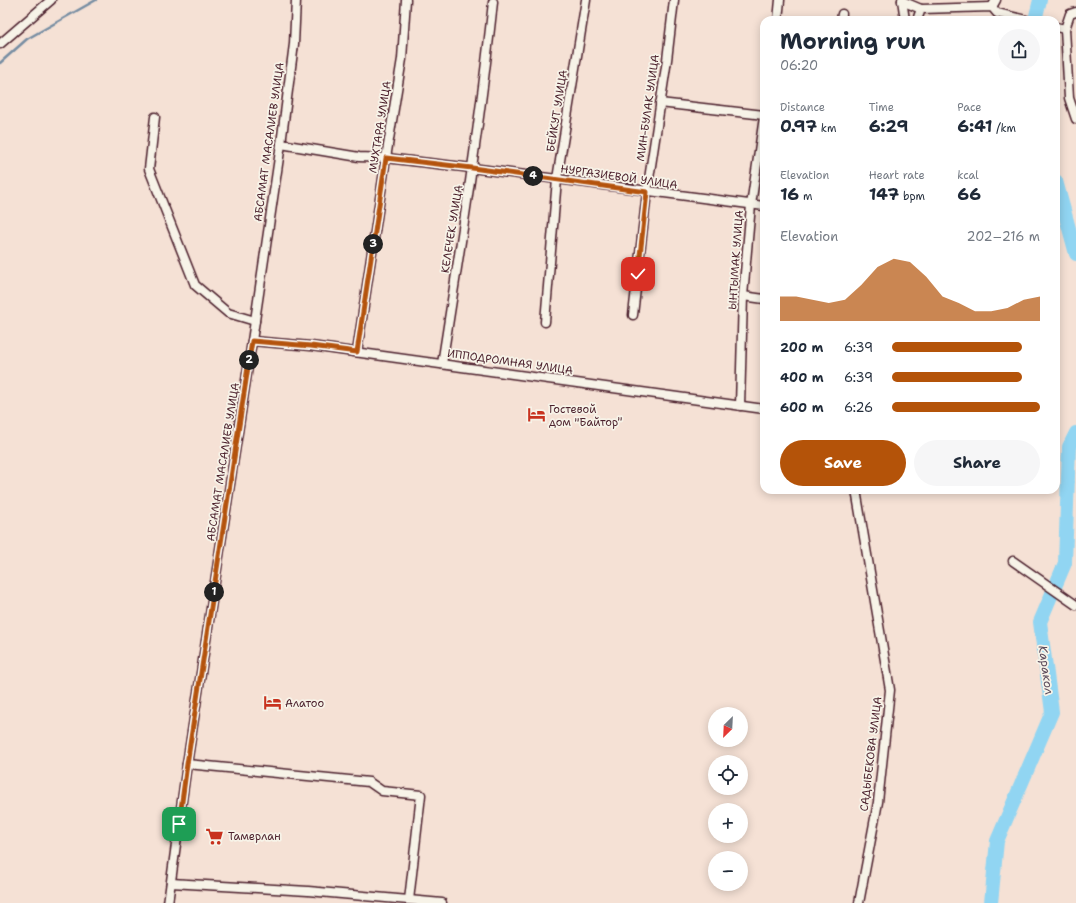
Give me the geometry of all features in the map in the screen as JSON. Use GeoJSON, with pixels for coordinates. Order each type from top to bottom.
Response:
{"type":"FeatureCollection","features":[{"type":"Feature","properties":{"kind":"street"},"geometry":{"type":"LineString","coordinates":[[0,44],[51,0]]}},
{"type":"Feature","properties":{"kind":"street","name":"АБСАМАТ МАСАЛИЕВ УЛИЦА"},"geometry":{"type":"LineString","coordinates":[[168,903],[187,764],[281,144],[294,44],[296,0]]}},
{"type":"Feature","properties":{"kind":"street","name":"МУХТАРА УЛИЦА"},"geometry":{"type":"LineString","coordinates":[[357,352],[402,59],[406,0]]}},
{"type":"Feature","properties":{"kind":"street","name":"БЕЙКУТ УЛИЦА"},"geometry":{"type":"LineString","coordinates":[[545,322],[557,180],[586,0]]}},
{"type":"Feature","properties":{"kind":"street","name":"МИН-БУЛАК УЛИЦА"},"geometry":{"type":"LineString","coordinates":[[633,315],[647,192],[674,0]]}},
{"type":"Feature","properties":{"kind":"street"},"geometry":{"type":"LineString","coordinates":[[778,16],[780,0]]}},
{"type":"Feature","properties":{"kind":"street"},"geometry":{"type":"LineString","coordinates":[[902,0],[921,9],[994,4],[997,13],[1009,16]]}},
{"type":"Feature","properties":{"kind":"street"},"geometry":{"type":"LineString","coordinates":[[902,0],[904,16]]}},
{"type":"Feature","properties":{"kind":"street","name":"КЕЛЕЧЕК УЛИЦА"},"geometry":{"type":"LineString","coordinates":[[442,364],[472,168],[493,2]]}},
{"type":"Feature","properties":{"kind":"street"},"geometry":{"type":"LineString","coordinates":[[918,16],[921,9]]}},
{"type":"Feature","properties":{"kind":"street"},"geometry":{"type":"LineString","coordinates":[[1076,12],[1070,14],[1065,29],[1068,98],[1076,119]]}},
{"type":"Feature","properties":{"kind":"street"},"geometry":{"type":"LineString","coordinates":[[1060,28],[1065,29]]}},
{"type":"Feature","properties":{"kind":"street"},"geometry":{"type":"LineString","coordinates":[[660,103],[760,116]]}},
{"type":"Feature","properties":{"kind":"street"},"geometry":{"type":"LineString","coordinates":[[155,117],[149,169],[195,285],[228,313],[255,321]]}},
{"type":"Feature","properties":{"kind":"street","name":"ЫНТЫМАК УЛИЦА"},"geometry":{"type":"LineString","coordinates":[[740,406],[743,296],[751,205],[760,143]]}},
{"type":"Feature","properties":{"kind":"street","name":"НУРГАЗИЕВОЙ УЛИЦА"},"geometry":{"type":"LineString","coordinates":[[281,144],[359,157],[386,158],[472,168],[760,206]]}},
{"type":"Feature","properties":{"kind":"street"},"geometry":{"type":"LineString","coordinates":[[743,296],[760,298]]}},
{"type":"Feature","properties":{"kind":"street","name":"ИППОДРОМНАЯ УЛИЦА"},"geometry":{"type":"LineString","coordinates":[[252,341],[357,352],[760,408]]}},
{"type":"Feature","properties":{"kind":"street","name":"САДЫБЕКОВА УЛИЦА"},"geometry":{"type":"LineString","coordinates":[[857,494],[890,690],[878,802],[859,903]]}},
{"type":"Feature","properties":{"kind":"street"},"geometry":{"type":"LineString","coordinates":[[1013,561],[1076,605]]}},
{"type":"Feature","properties":{"kind":"street"},"geometry":{"type":"LineString","coordinates":[[187,764],[369,782],[382,791],[421,795],[409,900]]}},
{"type":"Feature","properties":{"kind":"street"},"geometry":{"type":"LineString","coordinates":[[171,883],[308,891],[442,903]]}},
{"type":"Feature","properties":{"kind":"waterway"},"geometry":{"type":"LineString","coordinates":[[0,63],[27,39],[96,0]]}},
{"type":"Feature","properties":{"kind":"waterway","name":"Каракол"},"geometry":{"type":"LineString","coordinates":[[1036,16],[1040,0]]}},
{"type":"Feature","properties":{"kind":"waterway","name":"Каракол"},"geometry":{"type":"LineString","coordinates":[[1060,196],[1076,254]]}},
{"type":"Feature","properties":{"kind":"waterway","name":"Каракол"},"geometry":{"type":"LineString","coordinates":[[991,903],[997,841],[1052,712],[1040,622],[1065,563],[1069,447],[1076,433]]}},
{"type":"Feature","properties":{"kind":"place","name":"Гостевой дом \"Байтор\""},"geometry":{"type":"Point","coordinates":[536,415]}},
{"type":"Feature","properties":{"kind":"place","name":"Алатоо"},"geometry":{"type":"Point","coordinates":[272,703]}},
{"type":"Feature","properties":{"kind":"place","name":"Тамерлан"},"geometry":{"type":"Point","coordinates":[215,836]}},
{"type":"Feature","properties":{"kind":"route"},"geometry":{"type":"LineString","coordinates":[[179,824],[252,341],[357,352],[386,158],[647,192],[638,274]]}}]}
